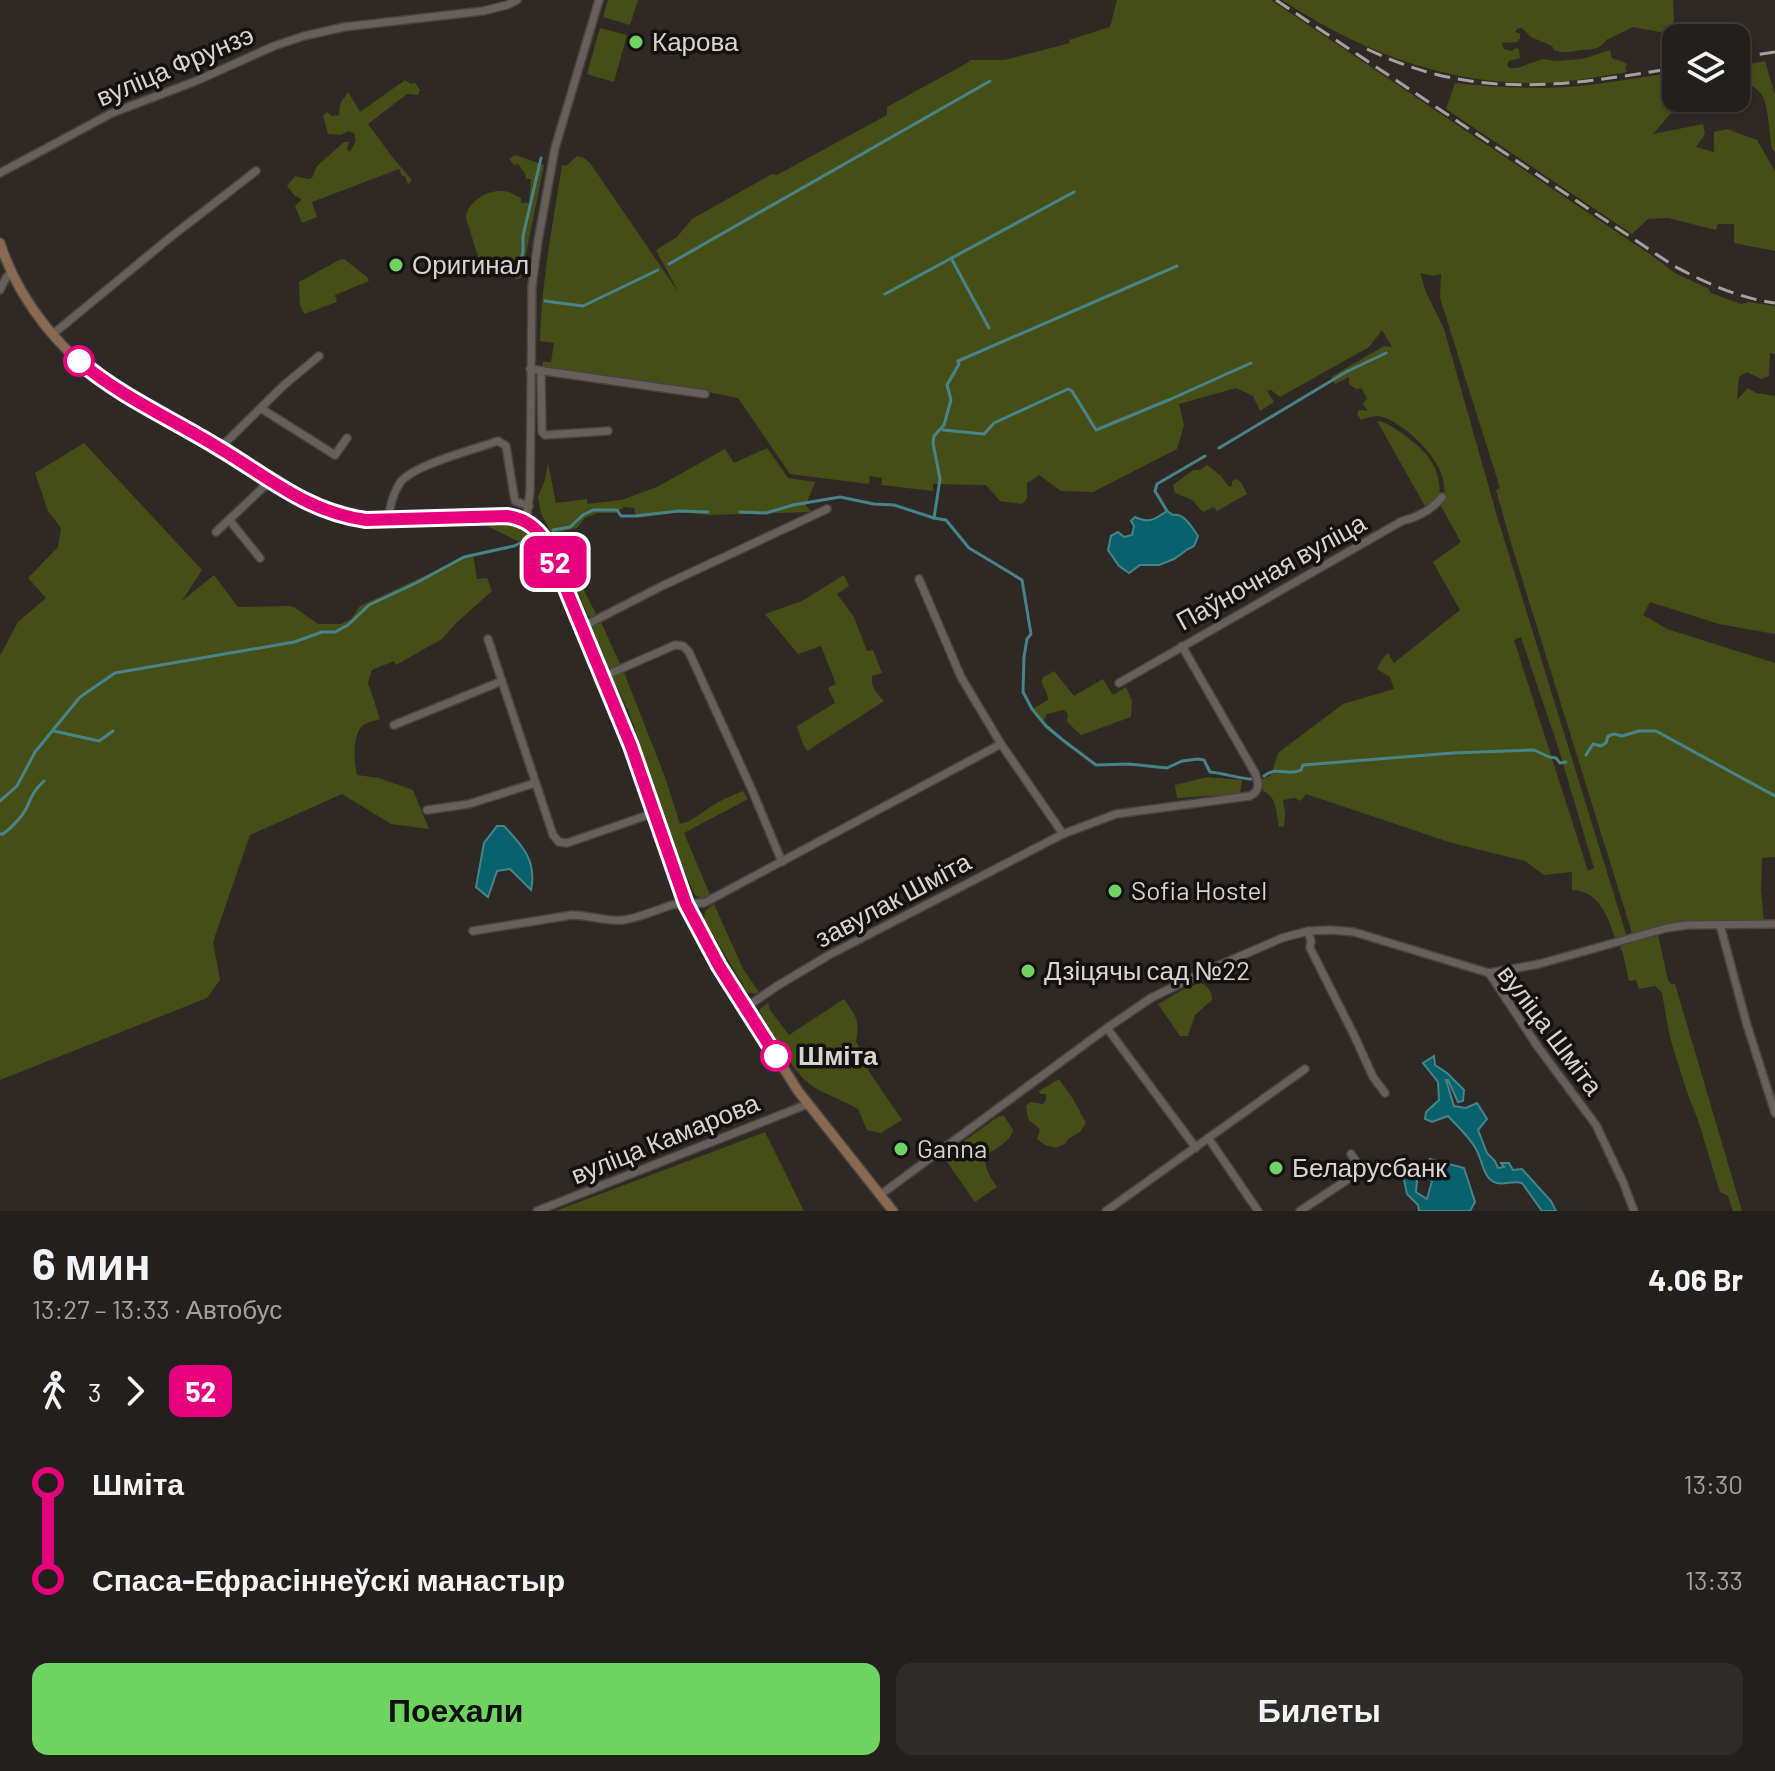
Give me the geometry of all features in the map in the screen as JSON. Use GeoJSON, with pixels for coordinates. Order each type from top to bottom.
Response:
{"type":"FeatureCollection","features":[{"type":"Feature","properties":{"kind":"main road"},"geometry":{"type":"LineString","coordinates":[[0,243],[11,273],[36,314],[79,361],[114,388],[220,448],[303,501],[335,514],[366,520],[507,516],[533,526],[547,543],[582,627],[631,746],[686,904],[704,941],[798,1091],[893,1211]]}},
{"type":"Feature","properties":{"kind":"street","name":"вуліца Фрунзэ"},"geometry":{"type":"LineString","coordinates":[[0,173],[112,113],[196,81],[274,46],[344,27],[483,11],[517,0]]}},
{"type":"Feature","properties":{"kind":"street"},"geometry":{"type":"LineString","coordinates":[[524,520],[530,492],[532,286],[538,241],[553,156],[599,0]]}},
{"type":"Feature","properties":{"kind":"street"},"geometry":{"type":"LineString","coordinates":[[53,334],[256,171]]}},
{"type":"Feature","properties":{"kind":"street"},"geometry":{"type":"LineString","coordinates":[[0,290],[11,273]]}},
{"type":"Feature","properties":{"kind":"street"},"geometry":{"type":"LineString","coordinates":[[220,448],[284,385],[319,356]]}},
{"type":"Feature","properties":{"kind":"street"},"geometry":{"type":"LineString","coordinates":[[530,369],[705,394]]}},
{"type":"Feature","properties":{"kind":"street"},"geometry":{"type":"LineString","coordinates":[[541,371],[542,432],[545,435],[608,431]]}},
{"type":"Feature","properties":{"kind":"street"},"geometry":{"type":"LineString","coordinates":[[262,409],[335,455],[347,438]]}},
{"type":"Feature","properties":{"kind":"street"},"geometry":{"type":"LineString","coordinates":[[388,519],[398,485],[409,474],[498,441],[506,446],[515,501],[529,506]]}},
{"type":"Feature","properties":{"kind":"street"},"geometry":{"type":"LineString","coordinates":[[216,532],[270,481]]}},
{"type":"Feature","properties":{"kind":"street","name":"Паўночная вуліца"},"geometry":{"type":"LineString","coordinates":[[1119,683],[1402,521],[1417,517],[1442,497]]}},
{"type":"Feature","properties":{"kind":"street"},"geometry":{"type":"LineString","coordinates":[[582,627],[827,509]]}},
{"type":"Feature","properties":{"kind":"street"},"geometry":{"type":"LineString","coordinates":[[230,521],[260,558]]}},
{"type":"Feature","properties":{"kind":"street"},"geometry":{"type":"LineString","coordinates":[[919,579],[961,677],[1001,744],[1063,834]]}},
{"type":"Feature","properties":{"kind":"street"},"geometry":{"type":"LineString","coordinates":[[488,639],[553,835],[559,842],[567,843],[654,813]]}},
{"type":"Feature","properties":{"kind":"street"},"geometry":{"type":"LineString","coordinates":[[602,677],[675,645],[683,646],[689,652],[782,862]]}},
{"type":"Feature","properties":{"kind":"street","name":"завулак Шміта"},"geometry":{"type":"LineString","coordinates":[[745,1008],[829,955],[1063,834],[1116,814],[1255,793],[1258,782],[1255,773],[1182,646]]}},
{"type":"Feature","properties":{"kind":"street"},"geometry":{"type":"LineString","coordinates":[[394,725],[502,681]]}},
{"type":"Feature","properties":{"kind":"street"},"geometry":{"type":"LineString","coordinates":[[473,931],[572,915],[624,920],[675,904],[704,903],[1001,744]]}},
{"type":"Feature","properties":{"kind":"street"},"geometry":{"type":"LineString","coordinates":[[427,810],[469,804],[535,783]]}},
{"type":"Feature","properties":{"kind":"street"},"geometry":{"type":"LineString","coordinates":[[1489,973],[1539,964],[1667,928],[1775,924]]}},
{"type":"Feature","properties":{"kind":"street"},"geometry":{"type":"LineString","coordinates":[[1720,925],[1775,1113]]}},
{"type":"Feature","properties":{"kind":"street"},"geometry":{"type":"LineString","coordinates":[[1308,931],[1310,948],[1373,1077],[1385,1093]]}},
{"type":"Feature","properties":{"kind":"street","name":"вуліца Шміта"},"geometry":{"type":"LineString","coordinates":[[880,1195],[1151,998],[1282,938],[1308,931],[1354,932],[1489,973],[1538,1047],[1596,1125],[1634,1211]]}},
{"type":"Feature","properties":{"kind":"street"},"geometry":{"type":"LineString","coordinates":[[1107,1028],[1196,1148]]}},
{"type":"Feature","properties":{"kind":"street"},"geometry":{"type":"LineString","coordinates":[[1106,1211],[1305,1069]]}},
{"type":"Feature","properties":{"kind":"street","name":"вуліца Камарова"},"geometry":{"type":"LineString","coordinates":[[537,1211],[808,1104]]}},
{"type":"Feature","properties":{"kind":"street"},"geometry":{"type":"LineString","coordinates":[[1209,1139],[1258,1211]]}},
{"type":"Feature","properties":{"kind":"street"},"geometry":{"type":"LineString","coordinates":[[1300,1211],[1362,1170],[1351,1154]]}},
{"type":"Feature","properties":{"kind":"green space"},"geometry":{"type":"Polygon","coordinates":[[[608,0],[638,0],[630,25],[603,17],[608,0]]]}},
{"type":"Feature","properties":{"kind":"green space"},"geometry":{"type":"Polygon","coordinates":[[[1117,0],[1271,0],[1675,273],[1709,289],[1711,293],[1741,304],[1749,302],[1775,306],[1775,354],[1770,353],[1769,376],[1761,379],[1747,372],[1739,377],[1737,400],[1748,388],[1756,393],[1775,396],[1775,634],[1719,624],[1650,602],[1643,615],[1667,629],[1775,663],[1775,857],[1762,858],[1764,921],[1686,920],[1632,933],[1511,543],[1496,490],[1500,488],[1440,298],[1441,274],[1420,273],[1444,329],[1497,516],[1625,936],[1615,938],[1596,900],[1581,891],[1572,890],[1572,872],[1544,875],[1525,861],[1452,843],[1306,794],[1301,801],[1295,798],[1283,800],[1284,826],[1279,827],[1273,801],[1263,791],[1261,780],[1271,775],[1278,753],[1343,704],[1394,689],[1390,677],[1377,669],[1382,659],[1388,653],[1394,663],[1460,610],[1433,562],[1461,542],[1441,506],[1444,484],[1437,464],[1415,438],[1394,422],[1379,416],[1361,420],[1357,414],[1359,410],[1368,411],[1363,404],[1367,398],[1361,388],[1356,389],[1349,384],[1349,377],[1335,384],[1331,377],[1384,346],[1392,347],[1382,330],[1369,347],[1280,397],[1271,390],[1267,391],[1274,402],[1260,411],[1253,396],[1236,388],[1179,404],[1184,425],[1177,449],[1093,492],[1061,491],[1039,475],[1027,483],[1027,498],[1022,504],[1000,501],[986,485],[933,484],[933,491],[881,485],[882,478],[870,476],[869,484],[790,474],[738,398],[542,368],[543,362],[551,362],[554,343],[540,341],[548,253],[562,165],[566,166],[577,156],[590,163],[679,293],[656,250],[677,237],[692,219],[887,115],[887,107],[971,60],[1004,60],[1070,43],[1069,40],[1110,27],[1117,0]],[[1521,637],[1514,640],[1588,871],[1594,868],[1521,637]]]}},
{"type":"Feature","properties":{"kind":"green space"},"geometry":{"type":"Polygon","coordinates":[[[1282,0],[1673,0],[1674,24],[1662,24],[1662,32],[1633,27],[1606,40],[1599,47],[1568,52],[1554,50],[1522,28],[1517,29],[1515,32],[1520,34],[1520,38],[1517,42],[1502,43],[1504,49],[1519,49],[1520,58],[1509,61],[1509,68],[1543,59],[1582,59],[1610,50],[1612,58],[1628,64],[1625,67],[1627,72],[1536,83],[1468,77],[1403,61],[1311,18],[1282,0]]]}},
{"type":"Feature","properties":{"kind":"green space"},"geometry":{"type":"Polygon","coordinates":[[[600,28],[627,35],[614,82],[587,74],[600,28]]]}},
{"type":"Feature","properties":{"kind":"green space"},"geometry":{"type":"Polygon","coordinates":[[[1765,61],[1775,95],[1775,152],[1765,101],[1758,90],[1750,86],[1750,64],[1765,61]]]}},
{"type":"Feature","properties":{"kind":"green space"},"geometry":{"type":"Polygon","coordinates":[[[1662,75],[1662,112],[1672,112],[1653,134],[1703,124],[1705,134],[1696,147],[1714,152],[1714,132],[1727,129],[1757,140],[1775,171],[1775,251],[1734,243],[1734,224],[1718,224],[1716,230],[1668,218],[1648,219],[1632,234],[1446,109],[1455,83],[1556,88],[1662,75]]]}},
{"type":"Feature","properties":{"kind":"green space"},"geometry":{"type":"Polygon","coordinates":[[[405,80],[415,83],[420,90],[418,95],[407,94],[368,124],[412,180],[408,184],[399,169],[312,202],[317,217],[302,223],[295,206],[301,200],[287,186],[295,176],[312,178],[317,166],[344,142],[349,142],[347,149],[350,152],[356,141],[354,133],[348,131],[341,135],[328,134],[323,116],[327,112],[332,116],[339,115],[340,104],[348,92],[360,112],[405,80]]]}},
{"type":"Feature","properties":{"kind":"green space"},"geometry":{"type":"Polygon","coordinates":[[[515,155],[544,165],[521,278],[514,277],[515,267],[510,262],[497,261],[494,277],[484,276],[466,218],[467,212],[479,198],[496,191],[510,192],[521,198],[521,203],[529,203],[531,179],[526,179],[518,164],[514,165],[509,159],[515,155]]]}},
{"type":"Feature","properties":{"kind":"green space"},"geometry":{"type":"Polygon","coordinates":[[[344,259],[369,281],[335,295],[337,302],[304,314],[300,305],[299,282],[344,259]]]}},
{"type":"Feature","properties":{"kind":"green space"},"geometry":{"type":"Polygon","coordinates":[[[1377,421],[1409,438],[1434,465],[1440,495],[1426,508],[1377,421]]]}},
{"type":"Feature","properties":{"kind":"green space"},"geometry":{"type":"Polygon","coordinates":[[[84,443],[202,570],[182,601],[214,575],[238,607],[289,606],[318,624],[341,624],[351,619],[360,606],[473,554],[477,579],[487,578],[492,591],[442,639],[396,665],[394,661],[372,670],[368,683],[380,719],[365,724],[358,732],[354,750],[357,775],[379,778],[413,790],[429,829],[391,824],[342,794],[250,835],[213,942],[220,980],[207,998],[0,1080],[0,656],[18,622],[46,598],[28,578],[58,547],[61,528],[48,511],[35,473],[84,443]]]}},
{"type":"Feature","properties":{"kind":"green space"},"geometry":{"type":"Polygon","coordinates":[[[767,448],[788,478],[815,482],[806,505],[811,512],[709,515],[678,512],[636,518],[634,508],[624,507],[616,513],[597,513],[585,518],[577,528],[555,533],[597,616],[588,616],[541,513],[538,497],[548,463],[556,503],[587,499],[587,504],[621,500],[657,487],[725,449],[734,463],[767,448]]]}},
{"type":"Feature","properties":{"kind":"green space"},"geometry":{"type":"Polygon","coordinates":[[[1207,465],[1229,487],[1237,479],[1247,494],[1217,511],[1214,507],[1203,512],[1192,500],[1175,493],[1173,485],[1193,470],[1207,465]]]}},
{"type":"Feature","properties":{"kind":"green space"},"geometry":{"type":"Polygon","coordinates":[[[483,524],[520,527],[532,536],[544,554],[483,524]]]}},
{"type":"Feature","properties":{"kind":"green space"},"geometry":{"type":"Polygon","coordinates":[[[844,575],[849,586],[837,594],[854,617],[867,651],[873,650],[882,673],[872,676],[872,683],[884,701],[807,751],[797,726],[835,703],[828,688],[836,684],[821,646],[798,654],[765,614],[802,601],[844,575]]]}},
{"type":"Feature","properties":{"kind":"green space"},"geometry":{"type":"Polygon","coordinates":[[[600,620],[621,666],[614,669],[608,668],[592,628],[600,620]]]}},
{"type":"Feature","properties":{"kind":"green space"},"geometry":{"type":"Polygon","coordinates":[[[623,670],[680,824],[743,791],[748,799],[684,833],[710,895],[703,899],[695,895],[684,870],[628,710],[612,677],[623,670]]]}},
{"type":"Feature","properties":{"kind":"green space"},"geometry":{"type":"Polygon","coordinates":[[[1054,671],[1074,696],[1103,679],[1113,695],[1126,687],[1132,701],[1131,717],[1081,735],[1067,722],[1068,714],[1064,710],[1047,714],[1043,722],[1032,709],[1048,700],[1042,678],[1054,671]]]}},
{"type":"Feature","properties":{"kind":"green space"},"geometry":{"type":"Polygon","coordinates":[[[1207,777],[1242,780],[1240,794],[1177,798],[1175,785],[1207,777]]]}},
{"type":"Feature","properties":{"kind":"green space"},"geometry":{"type":"Polygon","coordinates":[[[714,904],[743,969],[759,992],[755,994],[747,992],[704,919],[705,911],[714,904]]]}},
{"type":"Feature","properties":{"kind":"green space"},"geometry":{"type":"Polygon","coordinates":[[[1658,935],[1668,980],[1675,984],[1742,1211],[1733,1211],[1728,1196],[1720,1192],[1670,1038],[1662,993],[1655,986],[1639,989],[1636,980],[1629,981],[1620,948],[1658,935]]]}},
{"type":"Feature","properties":{"kind":"green space"},"geometry":{"type":"Polygon","coordinates":[[[1201,983],[1209,990],[1212,1000],[1195,1015],[1188,1036],[1180,1036],[1158,1004],[1187,987],[1201,983]]]}},
{"type":"Feature","properties":{"kind":"green space"},"geometry":{"type":"Polygon","coordinates":[[[844,999],[856,1019],[856,1042],[872,1067],[868,1070],[902,1120],[881,1133],[867,1130],[858,1109],[819,1090],[801,1076],[760,1012],[768,1003],[789,1035],[844,999]]]}},
{"type":"Feature","properties":{"kind":"green space"},"geometry":{"type":"Polygon","coordinates":[[[1059,1079],[1086,1123],[1080,1132],[1056,1148],[1037,1139],[1040,1130],[1028,1119],[1026,1106],[1030,1102],[1043,1104],[1046,1094],[1039,1091],[1059,1079]]]}},
{"type":"Feature","properties":{"kind":"green space"},"geometry":{"type":"Polygon","coordinates":[[[999,1116],[1004,1116],[1013,1130],[1009,1138],[987,1157],[989,1173],[997,1187],[975,1202],[943,1156],[999,1116]]]}},
{"type":"Feature","properties":{"kind":"green space"},"geometry":{"type":"Polygon","coordinates":[[[765,1132],[804,1211],[555,1211],[765,1132]]]}},
{"type":"Feature","properties":{"kind":"water"},"geometry":{"type":"Polygon","coordinates":[[[1167,511],[1181,516],[1191,525],[1198,536],[1194,546],[1174,559],[1159,565],[1140,565],[1129,573],[1119,566],[1108,550],[1111,536],[1118,532],[1124,537],[1132,535],[1134,526],[1131,521],[1135,517],[1149,520],[1167,511]]]}},
{"type":"Feature","properties":{"kind":"water"},"geometry":{"type":"Polygon","coordinates":[[[497,826],[504,826],[527,855],[532,871],[531,890],[510,869],[497,871],[488,897],[476,887],[484,843],[497,826]]]}},
{"type":"Feature","properties":{"kind":"water"},"geometry":{"type":"Polygon","coordinates":[[[1434,1056],[1435,1065],[1464,1090],[1463,1101],[1458,1102],[1446,1080],[1454,1106],[1466,1108],[1477,1103],[1487,1119],[1478,1130],[1487,1153],[1498,1168],[1504,1167],[1501,1163],[1509,1163],[1513,1170],[1522,1169],[1551,1201],[1556,1211],[1542,1211],[1522,1183],[1497,1183],[1489,1178],[1474,1146],[1448,1116],[1432,1122],[1425,1119],[1426,1112],[1439,1100],[1438,1082],[1423,1063],[1434,1056]]]}},
{"type":"Feature","properties":{"kind":"water"},"geometry":{"type":"Polygon","coordinates":[[[1430,1159],[1464,1168],[1475,1202],[1470,1211],[1419,1211],[1418,1205],[1407,1194],[1402,1170],[1409,1168],[1418,1171],[1416,1192],[1427,1199],[1432,1181],[1425,1172],[1430,1166],[1430,1159]]]}},
{"type":"Feature","properties":{"kind":"waterway"},"geometry":{"type":"LineString","coordinates":[[669,264],[990,81]]}},
{"type":"Feature","properties":{"kind":"waterway"},"geometry":{"type":"LineString","coordinates":[[519,267],[541,158]]}},
{"type":"Feature","properties":{"kind":"waterway"},"geometry":{"type":"LineString","coordinates":[[885,294],[1074,192]]}},
{"type":"Feature","properties":{"kind":"waterway"},"geometry":{"type":"LineString","coordinates":[[951,258],[989,328]]}},
{"type":"Feature","properties":{"kind":"waterway"},"geometry":{"type":"LineString","coordinates":[[934,518],[940,479],[934,436],[944,425],[951,400],[947,385],[958,361],[1177,266]]}},
{"type":"Feature","properties":{"kind":"waterway"},"geometry":{"type":"LineString","coordinates":[[545,301],[583,306],[658,270]]}},
{"type":"Feature","properties":{"kind":"waterway"},"geometry":{"type":"LineString","coordinates":[[1219,448],[1346,372],[1386,353]]}},
{"type":"Feature","properties":{"kind":"waterway"},"geometry":{"type":"LineString","coordinates":[[943,430],[984,434],[994,423],[1068,389],[1096,430],[1251,363]]}},
{"type":"Feature","properties":{"kind":"waterway"},"geometry":{"type":"LineString","coordinates":[[1167,511],[1155,491],[1157,484],[1205,456]]}},
{"type":"Feature","properties":{"kind":"waterway"},"geometry":{"type":"LineString","coordinates":[[740,512],[766,513],[840,497],[894,505],[946,520],[969,548],[1022,580],[1031,634],[1024,657],[1023,692],[1046,726],[1096,765],[1167,768],[1182,761],[1198,759],[1204,760],[1210,772],[1252,779]]}},
{"type":"Feature","properties":{"kind":"waterway"},"geometry":{"type":"LineString","coordinates":[[553,530],[570,527],[593,510],[617,510],[621,516],[708,512]]}},
{"type":"Feature","properties":{"kind":"waterway"},"geometry":{"type":"LineString","coordinates":[[0,801],[17,786],[35,752],[80,697],[115,673],[335,632],[348,625],[369,605],[464,557],[514,546],[533,537]]}},
{"type":"Feature","properties":{"kind":"waterway"},"geometry":{"type":"LineString","coordinates":[[54,731],[99,741],[113,731]]}},
{"type":"Feature","properties":{"kind":"waterway"},"geometry":{"type":"LineString","coordinates":[[1586,755],[1593,744],[1601,746],[1606,743],[1608,736],[1656,731],[1775,796]]}},
{"type":"Feature","properties":{"kind":"waterway"},"geometry":{"type":"LineString","coordinates":[[1264,776],[1274,771],[1296,772],[1303,765],[1453,753],[1534,750],[1556,758],[1560,763],[1566,762]]}},
{"type":"Feature","properties":{"kind":"waterway"},"geometry":{"type":"LineString","coordinates":[[0,834],[18,820],[44,781]]}},
{"type":"Feature","properties":{"kind":"railway"},"geometry":{"type":"LineString","coordinates":[[1276,0],[1674,266],[1723,289],[1775,303]]}},
{"type":"Feature","properties":{"kind":"railway"},"geometry":{"type":"LineString","coordinates":[[1367,49],[1407,65],[1482,83],[1557,84],[1662,70]]}},
{"type":"Feature","properties":{"kind":"railway"},"geometry":{"type":"LineString","coordinates":[[1750,56],[1775,52]]}},
{"type":"Feature","properties":{"kind":"bus line","name":"52"},"geometry":{"type":"LineString","coordinates":[[79,361],[114,388],[220,448],[303,501],[325,511],[366,520],[507,516],[517,517],[533,526],[547,543],[631,746],[686,904],[704,941],[776,1056]]}},
{"type":"Feature","properties":{"kind":"place","name":"Карова"},"geometry":{"type":"Point","coordinates":[636,42]}},
{"type":"Feature","properties":{"kind":"place","name":"Оригинал"},"geometry":{"type":"Point","coordinates":[396,265]}},
{"type":"Feature","properties":{"kind":"place","name":"Sofia Hostel"},"geometry":{"type":"Point","coordinates":[1115,891]}},
{"type":"Feature","properties":{"kind":"place","name":"Дзіцячы сад №22"},"geometry":{"type":"Point","coordinates":[1028,971]}},
{"type":"Feature","properties":{"kind":"place","name":"Шміта"},"geometry":{"type":"Point","coordinates":[776,1056]}},
{"type":"Feature","properties":{"kind":"place","name":"Ganna"},"geometry":{"type":"Point","coordinates":[901,1149]}},
{"type":"Feature","properties":{"kind":"place","name":"Беларусбанк"},"geometry":{"type":"Point","coordinates":[1276,1168]}}]}
